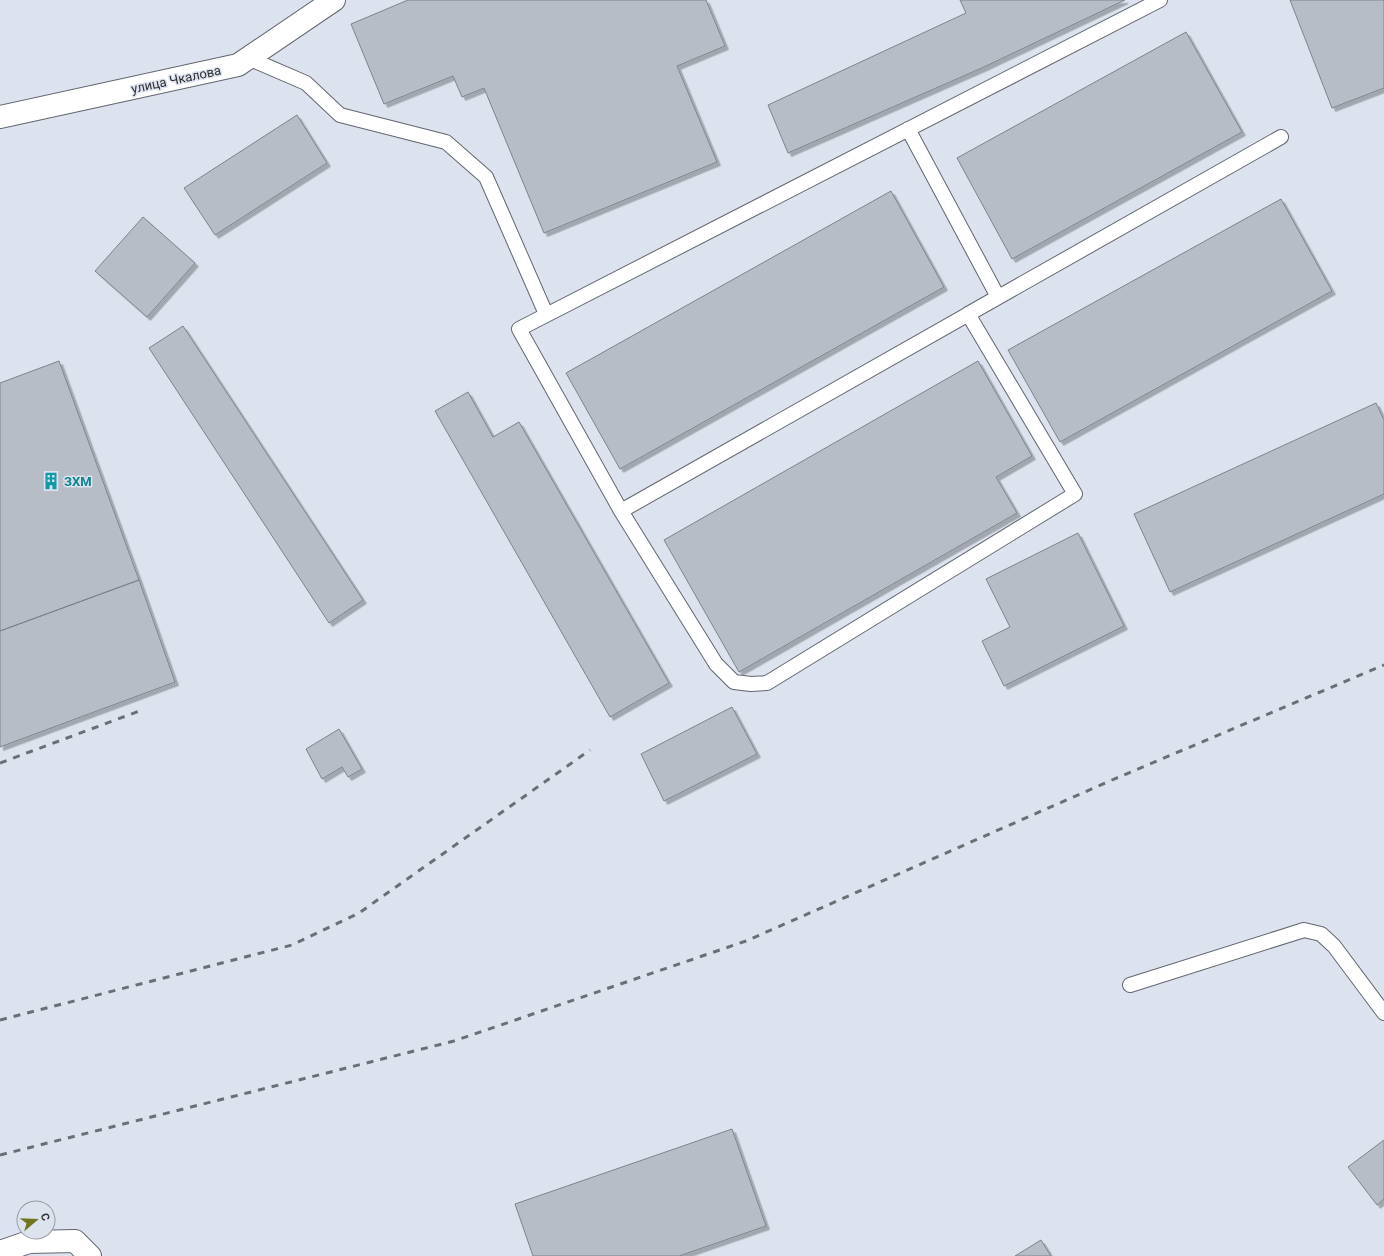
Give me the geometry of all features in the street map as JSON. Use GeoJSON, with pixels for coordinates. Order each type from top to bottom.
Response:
{"type":"FeatureCollection","features":[{"type":"Feature","properties":{"kind":"street","name":"улица Чкалова"},"geometry":{"type":"LineString","coordinates":[[0,116],[238,65],[334,0]]}},
{"type":"Feature","properties":{"kind":"street"},"geometry":{"type":"LineString","coordinates":[[0,1252],[29,1242],[75,1241],[90,1256]]}},
{"type":"Feature","properties":{"kind":"lane"},"geometry":{"type":"LineString","coordinates":[[968,314],[1075,494],[767,683],[751,684],[734,682],[716,664],[621,511],[519,329],[1160,0]]}},
{"type":"Feature","properties":{"kind":"lane"},"geometry":{"type":"LineString","coordinates":[[248,58],[306,83],[340,115],[446,142],[486,177],[546,314]]}},
{"type":"Feature","properties":{"kind":"lane"},"geometry":{"type":"LineString","coordinates":[[908,129],[998,297]]}},
{"type":"Feature","properties":{"kind":"lane"},"geometry":{"type":"LineString","coordinates":[[621,511],[1281,137]]}},
{"type":"Feature","properties":{"kind":"lane"},"geometry":{"type":"LineString","coordinates":[[1130,985],[1304,930],[1321,934],[1334,946],[1384,1013]]}},
{"type":"Feature","properties":{"kind":"building"},"geometry":{"type":"Polygon","coordinates":[[[408,0],[706,0],[725,46],[677,66],[717,162],[544,233],[484,88],[462,97],[453,76],[384,104],[351,24],[408,0]]]}},
{"type":"Feature","properties":{"kind":"building"},"geometry":{"type":"Polygon","coordinates":[[[960,0],[1125,0],[984,67],[788,153],[768,105],[966,13],[960,0]]]}},
{"type":"Feature","properties":{"kind":"building"},"geometry":{"type":"Polygon","coordinates":[[[1290,0],[1384,0],[1384,88],[1332,108],[1290,0]]]}},
{"type":"Feature","properties":{"kind":"building"},"geometry":{"type":"Polygon","coordinates":[[[1186,32],[1242,132],[1012,259],[957,158],[1186,32]]]}},
{"type":"Feature","properties":{"kind":"building"},"geometry":{"type":"Polygon","coordinates":[[[297,115],[327,163],[215,235],[184,188],[297,115]]]}},
{"type":"Feature","properties":{"kind":"building"},"geometry":{"type":"Polygon","coordinates":[[[891,191],[944,287],[620,469],[566,373],[891,191]]]}},
{"type":"Feature","properties":{"kind":"building"},"geometry":{"type":"Polygon","coordinates":[[[1281,199],[1332,291],[1060,442],[1008,350],[1281,199]]]}},
{"type":"Feature","properties":{"kind":"building"},"geometry":{"type":"Polygon","coordinates":[[[143,217],[195,263],[147,317],[95,271],[143,217]]]}},
{"type":"Feature","properties":{"kind":"building"},"geometry":{"type":"Polygon","coordinates":[[[183,326],[363,600],[329,623],[149,348],[183,326]]]}},
{"type":"Feature","properties":{"kind":"building","name":"ЗХМ"},"geometry":{"type":"Polygon","coordinates":[[[59,361],[139,580],[0,631],[0,383],[59,361]]]}},
{"type":"Feature","properties":{"kind":"building"},"geometry":{"type":"Polygon","coordinates":[[[978,361],[1032,456],[996,477],[1017,513],[739,672],[664,540],[978,361]]]}},
{"type":"Feature","properties":{"kind":"building"},"geometry":{"type":"Polygon","coordinates":[[[468,392],[493,437],[519,422],[669,683],[610,717],[435,411],[468,392]]]}},
{"type":"Feature","properties":{"kind":"building"},"geometry":{"type":"Polygon","coordinates":[[[1376,403],[1384,420],[1384,494],[1170,592],[1134,514],[1376,403]]]}},
{"type":"Feature","properties":{"kind":"building"},"geometry":{"type":"Polygon","coordinates":[[[1078,533],[1124,626],[1004,686],[982,641],[1010,627],[986,579],[1078,533]]]}},
{"type":"Feature","properties":{"kind":"building"},"geometry":{"type":"Polygon","coordinates":[[[139,580],[175,682],[0,747],[0,631],[139,580]]]}},
{"type":"Feature","properties":{"kind":"building"},"geometry":{"type":"Polygon","coordinates":[[[732,707],[757,754],[664,801],[641,754],[732,707]]]}},
{"type":"Feature","properties":{"kind":"building"},"geometry":{"type":"Polygon","coordinates":[[[339,729],[362,769],[348,777],[342,767],[322,779],[306,749],[339,729]]]}},
{"type":"Feature","properties":{"kind":"building"},"geometry":{"type":"Polygon","coordinates":[[[732,1129],[766,1226],[679,1256],[533,1256],[515,1204],[732,1129]]]}},
{"type":"Feature","properties":{"kind":"building"},"geometry":{"type":"Polygon","coordinates":[[[1384,1140],[1384,1199],[1377,1205],[1348,1167],[1384,1140]]]}},
{"type":"Feature","properties":{"kind":"building"},"geometry":{"type":"Polygon","coordinates":[[[1041,1240],[1051,1256],[1015,1256],[1041,1240]]]}},
{"type":"Feature","properties":{"kind":"railway"},"geometry":{"type":"LineString","coordinates":[[0,1155],[454,1041],[746,941],[1112,780],[1384,665]]}},
{"type":"Feature","properties":{"kind":"railway"},"geometry":{"type":"LineString","coordinates":[[0,763],[142,710]]}},
{"type":"Feature","properties":{"kind":"railway"},"geometry":{"type":"LineString","coordinates":[[0,1020],[292,945],[359,913],[590,750]]}},
{"type":"Feature","properties":{"kind":"place","name":"ЗХМ"},"geometry":{"type":"Point","coordinates":[51,481]}}]}
